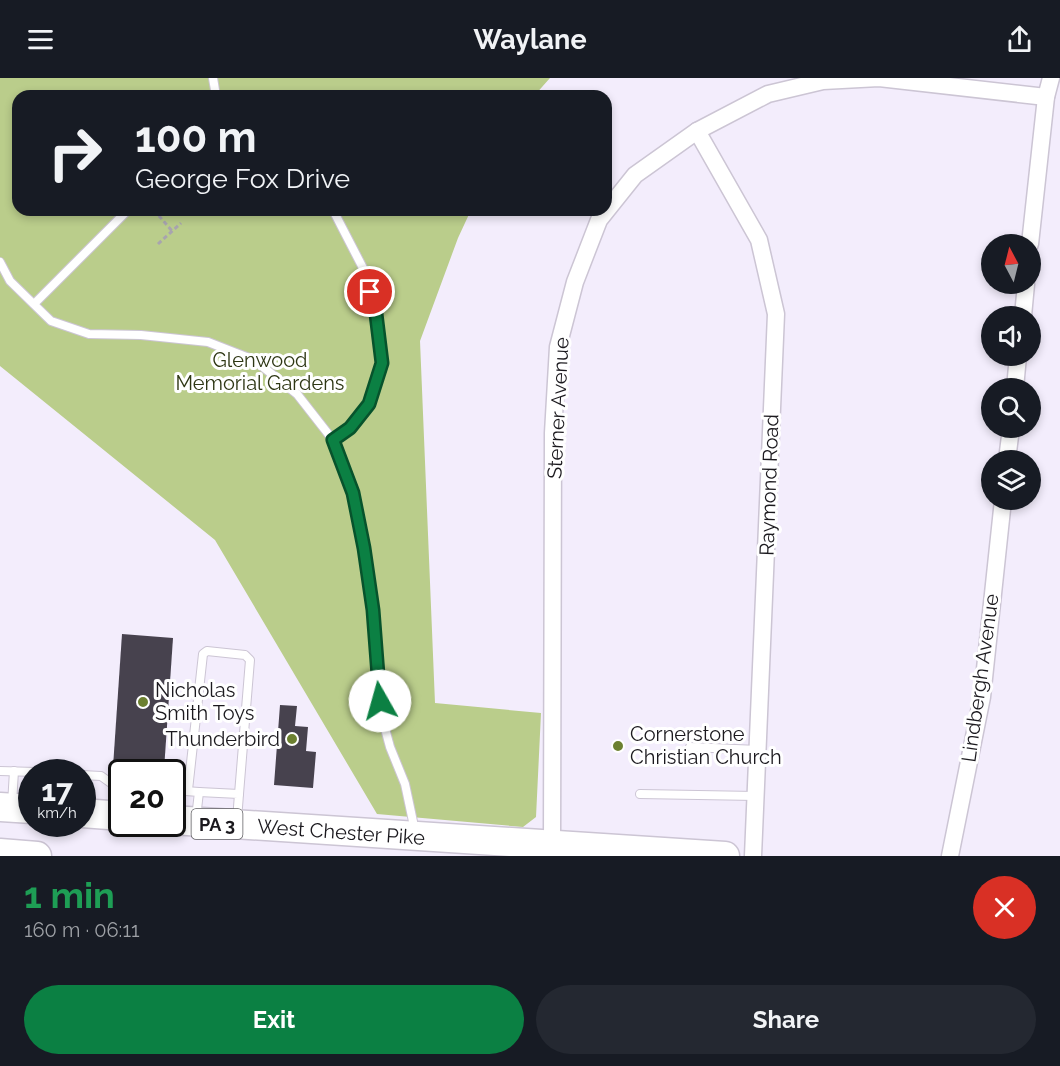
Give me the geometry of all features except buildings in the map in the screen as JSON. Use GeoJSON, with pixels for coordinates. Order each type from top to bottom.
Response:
{"type":"FeatureCollection","features":[{"type":"Feature","properties":{"kind":"highway","name":"West Chester Pike"},"geometry":{"type":"LineString","coordinates":[[186,821],[725,856]]}},
{"type":"Feature","properties":{"kind":"street","name":"Sterner Avenue"},"geometry":{"type":"LineString","coordinates":[[612,204],[635,175],[697,131],[768,94],[824,81],[879,78],[1046,97]]}},
{"type":"Feature","properties":{"kind":"street"},"geometry":{"type":"LineString","coordinates":[[1031,234],[1046,97],[1051,78]]}},
{"type":"Feature","properties":{"kind":"street","name":"Raymond Road"},"geometry":{"type":"LineString","coordinates":[[697,131],[759,240],[776,314],[753,856]]}},
{"type":"Feature","properties":{"kind":"street","name":"Sterner Avenue"},"geometry":{"type":"LineString","coordinates":[[552,845],[553,445],[558,347],[575,282],[602,216]]}},
{"type":"Feature","properties":{"kind":"street","name":"Lindbergh Avenue"},"geometry":{"type":"LineString","coordinates":[[950,856],[982,697],[1002,510]]}},
{"type":"Feature","properties":{"kind":"lane"},"geometry":{"type":"LineString","coordinates":[[34,303],[122,216]]}},
{"type":"Feature","properties":{"kind":"lane"},"geometry":{"type":"LineString","coordinates":[[333,440],[350,428],[369,404],[382,363],[376,314],[364,270],[336,216]]}},
{"type":"Feature","properties":{"kind":"lane"},"geometry":{"type":"LineString","coordinates":[[0,262],[10,280],[51,321],[89,334],[141,335],[208,342],[254,360],[297,394],[333,440],[353,493],[373,610],[377,681],[383,721],[410,802],[416,837]]}},
{"type":"Feature","properties":{"kind":"lane"},"geometry":{"type":"LineString","coordinates":[[237,825],[250,660],[245,655],[207,651],[203,654],[188,790],[239,794]]}},
{"type":"Feature","properties":{"kind":"lane"},"geometry":{"type":"LineString","coordinates":[[690,747],[758,750]]}},
{"type":"Feature","properties":{"kind":"lane"},"geometry":{"type":"LineString","coordinates":[[0,771],[18,771]]}},
{"type":"Feature","properties":{"kind":"lane"},"geometry":{"type":"LineString","coordinates":[[14,771],[15,808]]}},
{"type":"Feature","properties":{"kind":"lane"},"geometry":{"type":"LineString","coordinates":[[186,817],[199,792]]}},
{"type":"Feature","properties":{"kind":"lane"},"geometry":{"type":"LineString","coordinates":[[640,794],[756,796]]}},
{"type":"Feature","properties":{"kind":"path"},"geometry":{"type":"LineString","coordinates":[[159,216],[172,231]]}},
{"type":"Feature","properties":{"kind":"path"},"geometry":{"type":"LineString","coordinates":[[158,244],[181,223]]}},
{"type":"Feature","properties":{"kind":"green space","name":"Glenwood Memorial Gardens"},"geometry":{"type":"Polygon","coordinates":[[[0,78],[550,78],[539,90],[12,90],[12,216],[468,216],[420,341],[435,703],[541,713],[536,817],[523,827],[377,814],[215,540],[0,366],[0,78]]]}},
{"type":"Feature","properties":{"kind":"place","name":"Nicholas Smith Toys"},"geometry":{"type":"Point","coordinates":[143,702]}},
{"type":"Feature","properties":{"kind":"place","name":"Thunderbird"},"geometry":{"type":"Point","coordinates":[292,739]}},
{"type":"Feature","properties":{"kind":"place","name":"Cornerstone Christian Church"},"geometry":{"type":"Point","coordinates":[618,746]}},
{"type":"Feature","properties":{"kind":"route"},"geometry":{"type":"LineString","coordinates":[[370,292],[376,314],[382,363],[369,404],[350,428],[333,440],[353,493],[364,548],[373,610],[380,701]]}}]}
